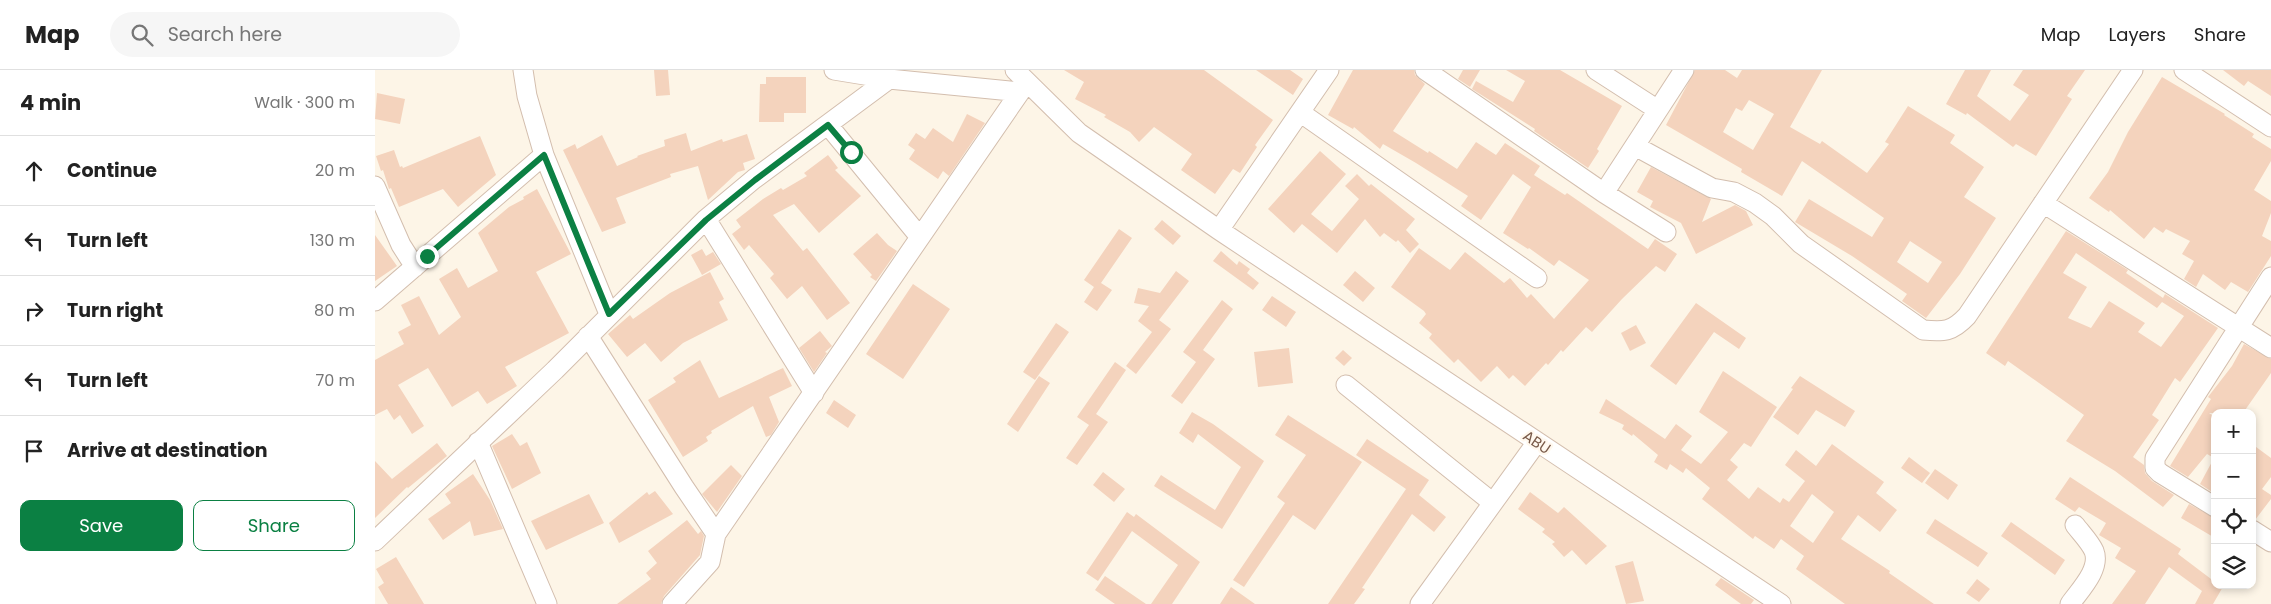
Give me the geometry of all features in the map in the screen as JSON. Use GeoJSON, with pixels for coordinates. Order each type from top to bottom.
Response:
{"type":"FeatureCollection","features":[{"type":"Feature","properties":{"kind":"street"},"geometry":{"type":"LineString","coordinates":[[523,70],[527,96],[544,155],[609,314]]}},
{"type":"Feature","properties":{"kind":"street"},"geometry":{"type":"LineString","coordinates":[[834,70],[889,78],[1021,81]]}},
{"type":"Feature","properties":{"kind":"street"},"geometry":{"type":"LineString","coordinates":[[1219,230],[1329,70]]}},
{"type":"Feature","properties":{"kind":"street"},"geometry":{"type":"LineString","coordinates":[[1425,70],[1604,193],[1666,232]]}},
{"type":"Feature","properties":{"kind":"street"},"geometry":{"type":"LineString","coordinates":[[1596,70],[1658,110]]}},
{"type":"Feature","properties":{"kind":"street"},"geometry":{"type":"LineString","coordinates":[[1604,193],[1683,70]]}},
{"type":"Feature","properties":{"kind":"street"},"geometry":{"type":"LineString","coordinates":[[1635,146],[1712,188],[1734,192],[1755,203],[1773,216],[1801,244],[1923,330],[1944,332],[1959,324],[1967,316],[2133,70]]}},
{"type":"Feature","properties":{"kind":"street"},"geometry":{"type":"LineString","coordinates":[[2184,70],[2271,127]]}},
{"type":"Feature","properties":{"kind":"street"},"geometry":{"type":"LineString","coordinates":[[375,541],[706,220],[755,180],[889,78]]}},
{"type":"Feature","properties":{"kind":"street"},"geometry":{"type":"LineString","coordinates":[[672,604],[710,562],[716,534],[814,393],[1021,81]]}},
{"type":"Feature","properties":{"kind":"street","name":"ABU"},"geometry":{"type":"LineString","coordinates":[[1021,81],[1079,133],[1219,230],[1781,604]]}},
{"type":"Feature","properties":{"kind":"street"},"geometry":{"type":"LineString","coordinates":[[1301,113],[1537,278]]}},
{"type":"Feature","properties":{"kind":"street"},"geometry":{"type":"LineString","coordinates":[[828,125],[919,236]]}},
{"type":"Feature","properties":{"kind":"street"},"geometry":{"type":"LineString","coordinates":[[375,301],[449,235],[544,155]]}},
{"type":"Feature","properties":{"kind":"street"},"geometry":{"type":"LineString","coordinates":[[375,186],[401,245],[415,267]]}},
{"type":"Feature","properties":{"kind":"street"},"geometry":{"type":"LineString","coordinates":[[2043,203],[2271,348]]}},
{"type":"Feature","properties":{"kind":"street"},"geometry":{"type":"LineString","coordinates":[[706,220],[814,393]]}},
{"type":"Feature","properties":{"kind":"street"},"geometry":{"type":"LineString","coordinates":[[2211,505],[2160,473],[2155,468],[2155,458],[2271,277]]}},
{"type":"Feature","properties":{"kind":"street"},"geometry":{"type":"LineString","coordinates":[[588,336],[716,534]]}},
{"type":"Feature","properties":{"kind":"street"},"geometry":{"type":"LineString","coordinates":[[1345,385],[1493,503]]}},
{"type":"Feature","properties":{"kind":"street"},"geometry":{"type":"LineString","coordinates":[[478,442],[547,604]]}},
{"type":"Feature","properties":{"kind":"street"},"geometry":{"type":"LineString","coordinates":[[1420,604],[1537,442]]}},
{"type":"Feature","properties":{"kind":"street"},"geometry":{"type":"LineString","coordinates":[[2070,604],[2092,571],[2096,559],[2093,550],[2075,525]]}},
{"type":"Feature","properties":{"kind":"street"},"geometry":{"type":"LineString","coordinates":[[2256,533],[2271,542]]}},
{"type":"Feature","properties":{"kind":"building"},"geometry":{"type":"Polygon","coordinates":[[[654,70],[668,70],[670,95],[656,96],[654,70]]]}},
{"type":"Feature","properties":{"kind":"building"},"geometry":{"type":"Polygon","coordinates":[[[1064,70],[1204,70],[1273,120],[1255,145],[1257,147],[1240,173],[1233,169],[1215,194],[1181,170],[1192,154],[1154,127],[1139,142],[1130,132],[1104,117],[1106,115],[1075,99],[1084,82],[1064,70]]]}},
{"type":"Feature","properties":{"kind":"building"},"geometry":{"type":"Polygon","coordinates":[[[1256,70],[1290,70],[1303,79],[1293,95],[1256,70]]]}},
{"type":"Feature","properties":{"kind":"building"},"geometry":{"type":"Polygon","coordinates":[[[1353,70],[1414,70],[1415,75],[1425,84],[1393,131],[1428,153],[1429,151],[1457,169],[1476,142],[1496,155],[1505,143],[1540,166],[1534,175],[1565,195],[1567,193],[1648,249],[1655,239],[1677,254],[1665,272],[1656,266],[1592,332],[1586,327],[1563,352],[1561,350],[1548,365],[1546,363],[1525,386],[1513,375],[1509,379],[1497,366],[1481,382],[1458,359],[1454,363],[1429,338],[1432,334],[1419,323],[1426,314],[1424,311],[1391,287],[1419,248],[1450,270],[1465,252],[1504,283],[1510,278],[1527,298],[1531,294],[1554,319],[1589,280],[1559,260],[1554,266],[1529,248],[1503,233],[1531,187],[1513,174],[1481,220],[1461,206],[1468,196],[1383,144],[1380,149],[1354,127],[1353,129],[1328,115],[1353,70]]]}},
{"type":"Feature","properties":{"kind":"building"},"geometry":{"type":"Polygon","coordinates":[[[1463,70],[1480,70],[1470,87],[1458,79],[1463,70]]]}},
{"type":"Feature","properties":{"kind":"building"},"geometry":{"type":"Polygon","coordinates":[[[1506,70],[1560,70],[1622,106],[1588,168],[1534,131],[1535,129],[1472,89],[1476,81],[1513,102],[1525,81],[1506,70]]]}},
{"type":"Feature","properties":{"kind":"building"},"geometry":{"type":"Polygon","coordinates":[[[1695,70],[1725,70],[1737,78],[1742,70],[1822,70],[1790,127],[1820,144],[1822,141],[1867,173],[1889,144],[1885,142],[1908,106],[1955,135],[1950,143],[1984,167],[1964,197],[1996,218],[1960,274],[1926,318],[1902,301],[1907,294],[1852,256],[1795,222],[1809,199],[1872,237],[1884,218],[1802,161],[1782,196],[1741,172],[1742,169],[1666,125],[1695,70]],[[1749,100],[1742,111],[1736,108],[1723,132],[1753,150],[1774,114],[1749,100]],[[1910,241],[1897,262],[1928,283],[1942,262],[1910,241]]]}},
{"type":"Feature","properties":{"kind":"building"},"geometry":{"type":"Polygon","coordinates":[[[1965,70],[1991,70],[1977,96],[2010,121],[2029,95],[2013,85],[2023,70],[2085,70],[2067,96],[2072,99],[2036,156],[2016,144],[2013,147],[1967,113],[1966,115],[1946,104],[1965,70]]]}},
{"type":"Feature","properties":{"kind":"building"},"geometry":{"type":"Polygon","coordinates":[[[2223,70],[2271,70],[2271,96],[2248,81],[2244,86],[2223,70]]]}},
{"type":"Feature","properties":{"kind":"building"},"geometry":{"type":"Polygon","coordinates":[[[766,77],[806,77],[806,113],[784,113],[784,122],[759,122],[760,84],[766,84],[766,77]]]}},
{"type":"Feature","properties":{"kind":"building"},"geometry":{"type":"Polygon","coordinates":[[[2162,77],[2225,114],[2254,134],[2252,137],[2271,149],[2271,161],[2254,190],[2271,201],[2271,213],[2262,236],[2271,241],[2271,256],[2248,292],[2231,282],[2225,290],[2203,274],[2196,287],[2184,279],[2194,261],[2182,254],[2190,241],[2166,229],[2163,233],[2154,227],[2144,239],[2110,210],[2109,212],[2089,198],[2108,172],[2128,132],[2162,77]]]}},
{"type":"Feature","properties":{"kind":"building"},"geometry":{"type":"Polygon","coordinates":[[[377,93],[405,99],[400,124],[375,119],[377,93]]]}},
{"type":"Feature","properties":{"kind":"building"},"geometry":{"type":"Polygon","coordinates":[[[967,114],[985,123],[949,176],[943,171],[938,179],[909,159],[915,150],[908,145],[916,133],[925,139],[933,128],[953,142],[967,114]]]}},
{"type":"Feature","properties":{"kind":"building"},"geometry":{"type":"Polygon","coordinates":[[[686,133],[691,151],[722,139],[723,142],[747,134],[755,159],[743,163],[745,170],[738,172],[708,200],[698,166],[670,174],[671,177],[616,198],[626,223],[602,232],[563,150],[575,144],[577,149],[602,135],[617,166],[637,156],[665,146],[664,140],[686,133]]]}},
{"type":"Feature","properties":{"kind":"building"},"geometry":{"type":"Polygon","coordinates":[[[480,136],[496,175],[458,207],[443,189],[399,207],[391,188],[389,189],[376,156],[394,150],[400,167],[402,166],[403,168],[480,136]]]}},
{"type":"Feature","properties":{"kind":"building"},"geometry":{"type":"Polygon","coordinates":[[[1320,151],[1346,174],[1311,214],[1332,231],[1359,199],[1345,186],[1357,174],[1369,186],[1371,184],[1415,219],[1406,230],[1419,244],[1410,253],[1398,240],[1396,242],[1384,233],[1380,237],[1365,219],[1337,253],[1302,224],[1294,233],[1268,209],[1320,151]]]}},
{"type":"Feature","properties":{"kind":"building"},"geometry":{"type":"Polygon","coordinates":[[[828,155],[838,168],[835,170],[861,196],[819,233],[794,204],[773,215],[803,251],[807,248],[850,303],[827,320],[802,286],[787,299],[770,278],[774,274],[749,245],[744,250],[732,234],[741,227],[736,220],[763,199],[807,176],[804,173],[828,155]]]}},
{"type":"Feature","properties":{"kind":"building"},"geometry":{"type":"Polygon","coordinates":[[[1651,167],[1711,199],[1702,222],[1735,205],[1746,211],[1753,225],[1696,254],[1681,223],[1650,207],[1653,201],[1637,192],[1651,167]]]}},
{"type":"Feature","properties":{"kind":"building"},"geometry":{"type":"Polygon","coordinates":[[[537,189],[571,254],[536,272],[569,333],[505,367],[517,386],[487,404],[478,391],[452,407],[428,368],[398,385],[424,426],[412,434],[400,415],[394,420],[387,409],[375,415],[375,360],[404,344],[398,332],[411,325],[401,305],[419,296],[439,335],[461,317],[439,279],[457,268],[468,288],[498,271],[478,233],[509,207],[537,189]]]}},
{"type":"Feature","properties":{"kind":"building"},"geometry":{"type":"Polygon","coordinates":[[[1162,220],[1181,236],[1173,245],[1154,229],[1162,220]]]}},
{"type":"Feature","properties":{"kind":"building"},"geometry":{"type":"Polygon","coordinates":[[[1119,229],[1132,238],[1101,283],[1112,290],[1097,311],[1084,302],[1094,287],[1084,280],[1119,229]]]}},
{"type":"Feature","properties":{"kind":"building"},"geometry":{"type":"Polygon","coordinates":[[[2066,231],[2128,270],[2126,273],[2163,298],[2165,294],[2218,328],[2180,382],[2175,378],[2152,415],[2159,420],[2133,457],[2144,465],[2145,473],[2152,481],[2174,495],[2163,507],[2115,471],[2066,441],[2084,415],[2008,361],[2005,366],[1986,353],[2066,231]],[[2076,253],[2063,273],[2087,287],[2068,318],[2091,328],[2109,301],[2145,323],[2138,332],[2161,347],[2184,316],[2162,302],[2157,308],[2076,253]]]}},
{"type":"Feature","properties":{"kind":"building"},"geometry":{"type":"Polygon","coordinates":[[[877,233],[888,245],[897,251],[876,281],[870,277],[872,275],[853,254],[877,233]]]}},
{"type":"Feature","properties":{"kind":"building"},"geometry":{"type":"Polygon","coordinates":[[[375,235],[397,266],[375,281],[375,235]]]}},
{"type":"Feature","properties":{"kind":"building"},"geometry":{"type":"Polygon","coordinates":[[[702,249],[706,256],[713,252],[721,264],[702,275],[691,255],[702,249]]]}},
{"type":"Feature","properties":{"kind":"building"},"geometry":{"type":"Polygon","coordinates":[[[1221,251],[1237,265],[1239,261],[1250,269],[1247,273],[1259,283],[1253,290],[1213,261],[1221,251]]]}},
{"type":"Feature","properties":{"kind":"building"},"geometry":{"type":"Polygon","coordinates":[[[1176,271],[1189,281],[1159,320],[1171,329],[1136,374],[1126,366],[1152,332],[1138,321],[1149,306],[1134,303],[1138,288],[1160,293],[1176,271]]]}},
{"type":"Feature","properties":{"kind":"building"},"geometry":{"type":"Polygon","coordinates":[[[1355,271],[1375,288],[1363,302],[1343,285],[1355,271]]]}},
{"type":"Feature","properties":{"kind":"building"},"geometry":{"type":"Polygon","coordinates":[[[710,272],[724,299],[719,302],[728,320],[683,343],[661,362],[645,343],[627,357],[608,334],[630,315],[633,319],[670,293],[710,272]]]}},
{"type":"Feature","properties":{"kind":"building"},"geometry":{"type":"Polygon","coordinates":[[[913,284],[950,309],[903,379],[866,354],[913,284]]]}},
{"type":"Feature","properties":{"kind":"building"},"geometry":{"type":"Polygon","coordinates":[[[1272,296],[1296,312],[1286,327],[1262,310],[1272,296]]]}},
{"type":"Feature","properties":{"kind":"building"},"geometry":{"type":"Polygon","coordinates":[[[1222,300],[1233,309],[1203,350],[1215,359],[1182,404],[1171,396],[1196,362],[1183,352],[1222,300]]]}},
{"type":"Feature","properties":{"kind":"building"},"geometry":{"type":"Polygon","coordinates":[[[1696,303],[1746,338],[1739,349],[1714,332],[1676,385],[1650,366],[1696,303]]]}},
{"type":"Feature","properties":{"kind":"building"},"geometry":{"type":"Polygon","coordinates":[[[1056,323],[1069,332],[1035,380],[1023,372],[1056,323]]]}},
{"type":"Feature","properties":{"kind":"building"},"geometry":{"type":"Polygon","coordinates":[[[1636,325],[1646,343],[1630,351],[1621,333],[1636,325]]]}},
{"type":"Feature","properties":{"kind":"building"},"geometry":{"type":"Polygon","coordinates":[[[820,331],[832,346],[825,352],[827,353],[814,372],[799,348],[820,331]]]}},
{"type":"Feature","properties":{"kind":"building"},"geometry":{"type":"Polygon","coordinates":[[[2244,344],[2271,359],[2271,373],[2246,409],[2211,409],[2211,413],[2209,413],[2211,414],[2211,456],[2207,454],[2188,477],[2170,466],[2211,399],[2208,397],[2232,366],[2244,344]]]}},
{"type":"Feature","properties":{"kind":"building"},"geometry":{"type":"Polygon","coordinates":[[[1289,348],[1293,383],[1258,387],[1254,352],[1289,348]]]}},
{"type":"Feature","properties":{"kind":"building"},"geometry":{"type":"Polygon","coordinates":[[[1343,350],[1352,358],[1344,366],[1335,358],[1343,350]]]}},
{"type":"Feature","properties":{"kind":"building"},"geometry":{"type":"Polygon","coordinates":[[[700,360],[719,398],[783,368],[792,386],[769,397],[779,422],[771,435],[766,437],[753,406],[711,431],[712,433],[706,437],[708,441],[683,457],[648,400],[676,382],[673,378],[700,360]]]}},
{"type":"Feature","properties":{"kind":"building"},"geometry":{"type":"Polygon","coordinates":[[[1115,362],[1126,370],[1096,414],[1108,422],[1077,465],[1066,458],[1089,425],[1077,417],[1115,362]]]}},
{"type":"Feature","properties":{"kind":"building"},"geometry":{"type":"Polygon","coordinates":[[[1723,371],[1777,407],[1751,447],[1744,443],[1730,460],[1738,467],[1727,480],[1749,499],[1758,487],[1780,503],[1783,498],[1789,502],[1805,481],[1785,465],[1796,450],[1816,466],[1832,444],[1884,482],[1876,493],[1897,510],[1880,532],[1858,515],[1841,539],[1890,571],[1889,573],[1934,604],[1845,604],[1796,569],[1804,556],[1781,539],[1774,549],[1755,536],[1753,539],[1702,499],[1710,488],[1686,468],[1683,473],[1670,464],[1667,470],[1654,462],[1658,455],[1633,434],[1632,436],[1622,429],[1624,425],[1599,413],[1606,399],[1665,439],[1676,424],[1692,436],[1681,450],[1701,464],[1728,432],[1699,412],[1723,371]],[[1812,494],[1790,526],[1813,543],[1834,512],[1812,494]]]}},
{"type":"Feature","properties":{"kind":"building"},"geometry":{"type":"Polygon","coordinates":[[[1039,376],[1050,383],[1018,432],[1007,424],[1039,376]]]}},
{"type":"Feature","properties":{"kind":"building"},"geometry":{"type":"Polygon","coordinates":[[[1800,376],[1855,411],[1845,427],[1816,410],[1798,435],[1773,417],[1800,376]]]}},
{"type":"Feature","properties":{"kind":"building"},"geometry":{"type":"Polygon","coordinates":[[[834,400],[856,415],[848,428],[826,413],[834,400]]]}},
{"type":"Feature","properties":{"kind":"building"},"geometry":{"type":"Polygon","coordinates":[[[1192,412],[1213,424],[1264,461],[1222,529],[1154,486],[1161,475],[1215,510],[1241,467],[1198,434],[1193,443],[1179,433],[1192,412]]]}},
{"type":"Feature","properties":{"kind":"building"},"geometry":{"type":"Polygon","coordinates":[[[1288,415],[1362,462],[1315,530],[1293,515],[1244,587],[1233,580],[1285,503],[1277,497],[1306,455],[1275,435],[1288,415]]]}},
{"type":"Feature","properties":{"kind":"building"},"geometry":{"type":"Polygon","coordinates":[[[512,434],[520,446],[527,442],[541,473],[512,489],[492,446],[512,434]]]}},
{"type":"Feature","properties":{"kind":"building"},"geometry":{"type":"Polygon","coordinates":[[[1367,439],[1429,480],[1419,495],[1446,517],[1434,532],[1412,514],[1362,588],[1365,589],[1354,604],[1328,604],[1406,489],[1356,455],[1367,439]]]}},
{"type":"Feature","properties":{"kind":"building"},"geometry":{"type":"Polygon","coordinates":[[[437,443],[447,456],[407,487],[375,518],[375,461],[392,479],[437,443]]]}},
{"type":"Feature","properties":{"kind":"building"},"geometry":{"type":"Polygon","coordinates":[[[2256,447],[2271,458],[2271,477],[2262,489],[2271,495],[2271,499],[2256,519],[2256,447]]]}},
{"type":"Feature","properties":{"kind":"building"},"geometry":{"type":"Polygon","coordinates":[[[1909,457],[1930,473],[1922,483],[1901,468],[1909,457]]]}},
{"type":"Feature","properties":{"kind":"building"},"geometry":{"type":"Polygon","coordinates":[[[2211,464],[2211,491],[2200,484],[2211,464]]]}},
{"type":"Feature","properties":{"kind":"building"},"geometry":{"type":"Polygon","coordinates":[[[731,465],[742,476],[717,512],[702,494],[731,465]]]}},
{"type":"Feature","properties":{"kind":"building"},"geometry":{"type":"Polygon","coordinates":[[[1935,469],[1958,485],[1948,500],[1925,483],[1935,469]]]}},
{"type":"Feature","properties":{"kind":"building"},"geometry":{"type":"Polygon","coordinates":[[[1103,472],[1125,489],[1114,502],[1093,485],[1103,472]]]}},
{"type":"Feature","properties":{"kind":"building"},"geometry":{"type":"Polygon","coordinates":[[[473,474],[490,500],[503,529],[474,536],[470,521],[443,540],[428,519],[451,503],[445,494],[473,474]]]}},
{"type":"Feature","properties":{"kind":"building"},"geometry":{"type":"Polygon","coordinates":[[[2070,477],[2181,549],[2178,554],[2211,579],[2211,589],[2222,589],[2213,604],[2195,604],[2202,591],[2169,567],[2145,604],[2112,604],[2136,571],[2115,558],[2121,548],[2099,535],[2106,523],[2079,507],[2075,512],[2055,499],[2070,477]]]}},
{"type":"Feature","properties":{"kind":"building"},"geometry":{"type":"Polygon","coordinates":[[[655,491],[673,514],[619,543],[609,523],[647,492],[649,495],[655,491]]]}},
{"type":"Feature","properties":{"kind":"building"},"geometry":{"type":"Polygon","coordinates":[[[1530,492],[1558,513],[1564,507],[1607,546],[1586,565],[1572,550],[1564,557],[1552,544],[1555,542],[1542,532],[1545,529],[1518,509],[1530,492]]]}},
{"type":"Feature","properties":{"kind":"building"},"geometry":{"type":"Polygon","coordinates":[[[589,494],[604,523],[546,550],[531,521],[589,494]]]}},
{"type":"Feature","properties":{"kind":"building"},"geometry":{"type":"Polygon","coordinates":[[[2189,504],[2211,516],[2211,536],[2181,518],[2189,504]]]}},
{"type":"Feature","properties":{"kind":"building"},"geometry":{"type":"Polygon","coordinates":[[[1127,512],[1134,517],[1136,514],[1200,562],[1172,604],[1151,604],[1178,565],[1132,531],[1098,581],[1086,573],[1127,512]]]}},
{"type":"Feature","properties":{"kind":"building"},"geometry":{"type":"Polygon","coordinates":[[[1935,519],[1988,553],[1978,567],[1926,533],[1935,519]]]}},
{"type":"Feature","properties":{"kind":"building"},"geometry":{"type":"Polygon","coordinates":[[[687,520],[698,534],[701,531],[704,536],[700,555],[664,596],[661,604],[617,604],[651,579],[646,573],[657,563],[648,551],[687,520]]]}},
{"type":"Feature","properties":{"kind":"building"},"geometry":{"type":"Polygon","coordinates":[[[2011,522],[2065,560],[2055,575],[2001,536],[2011,522]]]}},
{"type":"Feature","properties":{"kind":"building"},"geometry":{"type":"Polygon","coordinates":[[[396,557],[424,604],[388,604],[378,587],[384,583],[376,569],[396,557]]]}},
{"type":"Feature","properties":{"kind":"building"},"geometry":{"type":"Polygon","coordinates":[[[1633,561],[1644,601],[1626,604],[1615,566],[1633,561]]]}},
{"type":"Feature","properties":{"kind":"building"},"geometry":{"type":"Polygon","coordinates":[[[1105,576],[1146,604],[1115,604],[1095,590],[1105,576]]]}},
{"type":"Feature","properties":{"kind":"building"},"geometry":{"type":"Polygon","coordinates":[[[1721,578],[1754,600],[1751,604],[1741,604],[1715,585],[1721,578]]]}},
{"type":"Feature","properties":{"kind":"building"},"geometry":{"type":"Polygon","coordinates":[[[1977,579],[1990,589],[1979,602],[1966,593],[1977,579]]]}},
{"type":"Feature","properties":{"kind":"building"},"geometry":{"type":"Polygon","coordinates":[[[1231,587],[1255,604],[1220,604],[1231,587]]]}},
{"type":"Feature","properties":{"kind":"route"},"geometry":{"type":"LineString","coordinates":[[427,256],[515,178],[544,155],[609,314],[706,220],[828,125],[851,152]]}}]}
